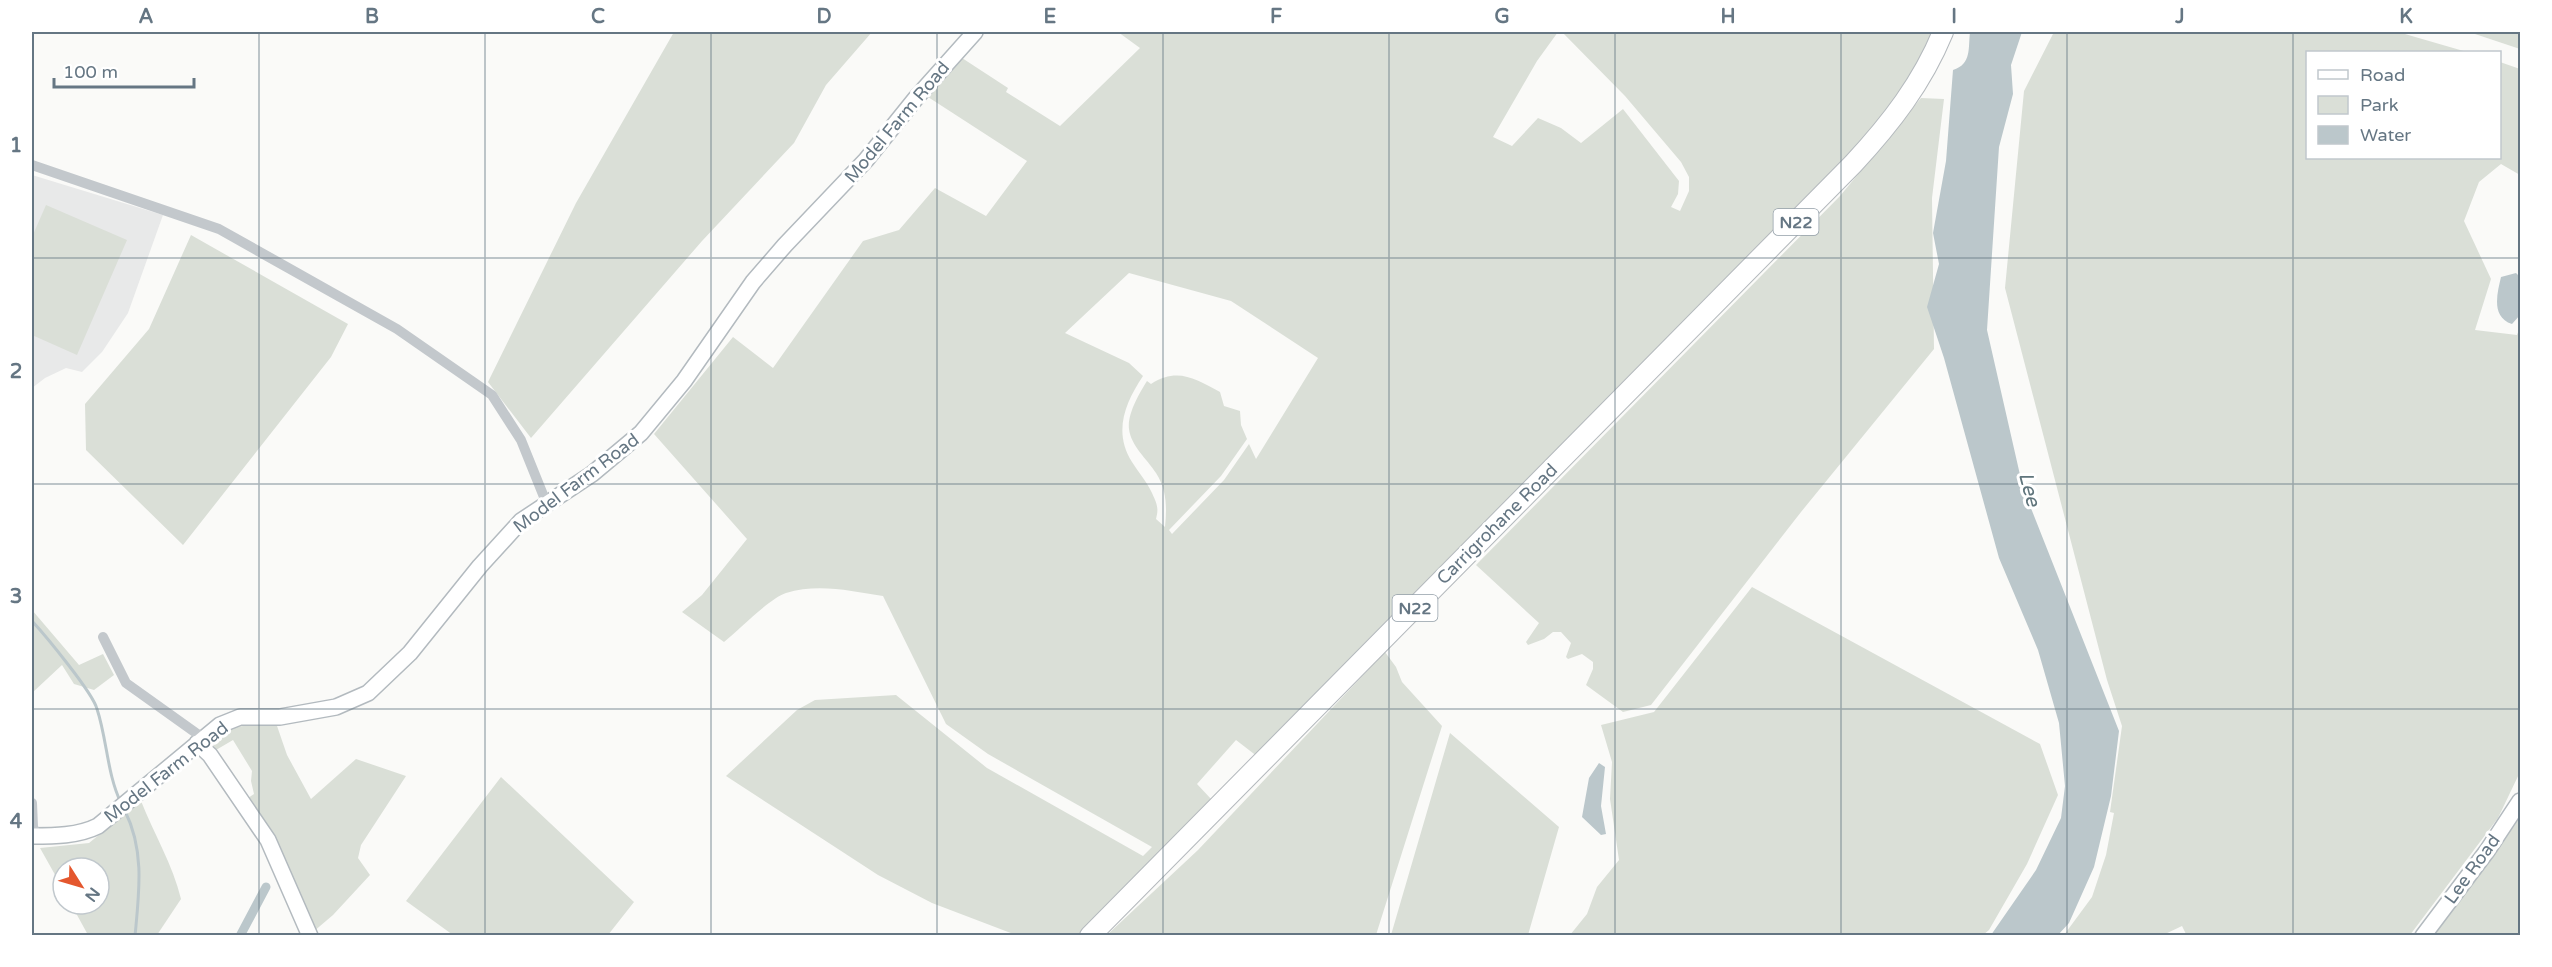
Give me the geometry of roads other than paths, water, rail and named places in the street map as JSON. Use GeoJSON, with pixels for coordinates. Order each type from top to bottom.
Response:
{"type":"FeatureCollection","features":[{"type":"Feature","properties":{"kind":"highway","name":"Carrigrohane Road"},"geometry":{"type":"LineString","coordinates":[[1090,936],[1854,164],[1905,104],[1934,54],[1943,32]]}},
{"type":"Feature","properties":{"kind":"main road","name":"Model Farm Road"},"geometry":{"type":"LineString","coordinates":[[34,836],[85,832],[117,812],[220,725],[240,717],[280,717],[336,708],[368,693],[405,658],[480,566],[521,521],[546,502],[592,474],[641,433],[684,381],[753,282],[866,160],[916,98],[975,32]]}},
{"type":"Feature","properties":{"kind":"main road"},"geometry":{"type":"LineString","coordinates":[[200,741],[268,840],[310,936]]}},
{"type":"Feature","properties":{"kind":"main road","name":"Lee Road"},"geometry":{"type":"LineString","coordinates":[[2423,936],[2487,851],[2520,801]]}},
{"type":"Feature","properties":{"kind":"street"},"geometry":{"type":"LineString","coordinates":[[32,165],[219,229],[398,329],[492,394],[521,440],[546,502]]}},
{"type":"Feature","properties":{"kind":"street"},"geometry":{"type":"LineString","coordinates":[[103,637],[126,683],[200,741]]}},
{"type":"Feature","properties":{"kind":"street"},"geometry":{"type":"LineString","coordinates":[[32,806],[34,836]]}},
{"type":"Feature","properties":{"kind":"water"},"geometry":{"type":"Polygon","coordinates":[[[1970,32],[2022,32],[2011,65],[2013,94],[1999,147],[1987,330],[2023,488],[2119,731],[2111,796],[2094,867],[2069,923],[2058,935],[1991,935],[2036,870],[2061,818],[2065,786],[2059,723],[2038,650],[1999,558],[1944,358],[1927,307],[1939,264],[1933,233],[1946,161],[1953,70],[1966,60],[1970,32]]]}},
{"type":"Feature","properties":{"kind":"water"},"geometry":{"type":"Polygon","coordinates":[[[2516,273],[2520,277],[2520,315],[2512,324],[2505,321],[2498,311],[2497,297],[2501,277],[2516,273]]]}},
{"type":"Feature","properties":{"kind":"water"},"geometry":{"type":"Polygon","coordinates":[[[1599,763],[1605,767],[1601,806],[1606,834],[1601,835],[1582,817],[1589,778],[1599,763]]]}},
{"type":"Feature","properties":{"kind":"waterway"},"geometry":{"type":"LineString","coordinates":[[32,621],[68,664],[94,701],[116,792],[121,803]]}},
{"type":"Feature","properties":{"kind":"waterway"},"geometry":{"type":"LineString","coordinates":[[125,811],[136,841],[138,857],[139,888],[135,936]]}},
{"type":"Feature","properties":{"kind":"waterway"},"geometry":{"type":"LineString","coordinates":[[240,936],[266,887]]}},
{"type":"Feature","properties":{"kind":"water label","name":"Lee"},"geometry":{"type":"Point","coordinates":[2030,489]}}]}
